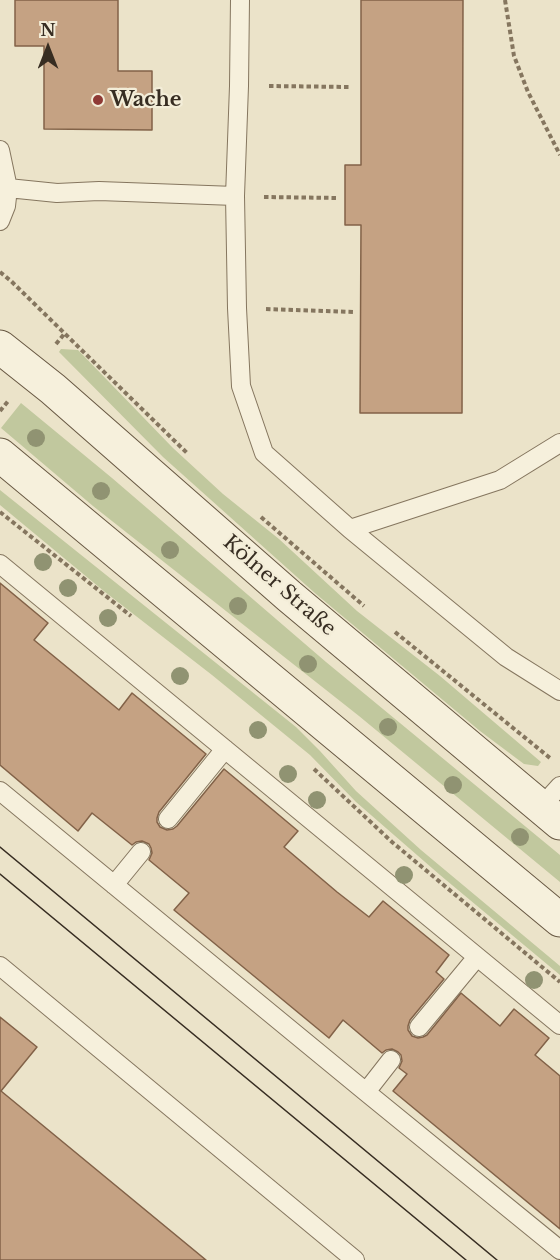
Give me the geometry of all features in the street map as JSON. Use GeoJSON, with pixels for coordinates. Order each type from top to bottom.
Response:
{"type":"FeatureCollection","features":[{"type":"Feature","properties":{"kind":"main road","name":"Kölner Straße"},"geometry":{"type":"LineString","coordinates":[[0,347],[53,389],[289,596],[554,805]]}},
{"type":"Feature","properties":{"kind":"main road"},"geometry":{"type":"LineString","coordinates":[[0,455],[560,920]]}},
{"type":"Feature","properties":{"kind":"lane"},"geometry":{"type":"LineString","coordinates":[[240,0],[235,196],[241,386],[264,453],[350,529],[506,657],[560,691]]}},
{"type":"Feature","properties":{"kind":"lane"},"geometry":{"type":"LineString","coordinates":[[0,150],[8,189],[6,206],[0,221]]}},
{"type":"Feature","properties":{"kind":"lane"},"geometry":{"type":"LineString","coordinates":[[8,189],[57,193],[99,191],[235,196]]}},
{"type":"Feature","properties":{"kind":"lane"},"geometry":{"type":"LineString","coordinates":[[350,529],[500,480],[560,443]]}},
{"type":"Feature","properties":{"kind":"lane"},"geometry":{"type":"LineString","coordinates":[[0,564],[560,1025]]}},
{"type":"Feature","properties":{"kind":"lane"},"geometry":{"type":"LineString","coordinates":[[168,819],[225,749]]}},
{"type":"Feature","properties":{"kind":"lane"},"geometry":{"type":"LineString","coordinates":[[0,791],[560,1250]]}},
{"type":"Feature","properties":{"kind":"lane"},"geometry":{"type":"LineString","coordinates":[[114,885],[141,852]]}},
{"type":"Feature","properties":{"kind":"lane"},"geometry":{"type":"LineString","coordinates":[[418,1027],[477,957]]}},
{"type":"Feature","properties":{"kind":"lane"},"geometry":{"type":"LineString","coordinates":[[0,966],[355,1260]]}},
{"type":"Feature","properties":{"kind":"lane"},"geometry":{"type":"LineString","coordinates":[[366,1092],[391,1060]]}},
{"type":"Feature","properties":{"kind":"path"},"geometry":{"type":"LineString","coordinates":[[505,0],[514,56],[528,92],[560,155]]}},
{"type":"Feature","properties":{"kind":"path"},"geometry":{"type":"LineString","coordinates":[[239,86],[350,87]]}},
{"type":"Feature","properties":{"kind":"path"},"geometry":{"type":"LineString","coordinates":[[235,196],[338,198]]}},
{"type":"Feature","properties":{"kind":"path"},"geometry":{"type":"LineString","coordinates":[[0,272],[189,454]]}},
{"type":"Feature","properties":{"kind":"path"},"geometry":{"type":"LineString","coordinates":[[237,308],[355,312]]}},
{"type":"Feature","properties":{"kind":"path"},"geometry":{"type":"LineString","coordinates":[[0,512],[139,623]]}},
{"type":"Feature","properties":{"kind":"path"},"geometry":{"type":"LineString","coordinates":[[258,515],[372,613]]}},
{"type":"Feature","properties":{"kind":"path"},"geometry":{"type":"LineString","coordinates":[[390,627],[551,759]]}},
{"type":"Feature","properties":{"kind":"path"},"geometry":{"type":"LineString","coordinates":[[310,765],[392,842],[560,981]]}},
{"type":"Feature","properties":{"kind":"green space"},"geometry":{"type":"Polygon","coordinates":[[[61,349],[78,350],[173,448],[223,494],[279,539],[357,611],[440,676],[541,762],[538,766],[524,764],[480,731],[316,594],[163,457],[59,352],[61,349]]]}},
{"type":"Feature","properties":{"kind":"green space"},"geometry":{"type":"Polygon","coordinates":[[[21,403],[326,662],[560,855],[560,882],[359,716],[93,506],[1,428],[21,403]]]}},
{"type":"Feature","properties":{"kind":"green space"},"geometry":{"type":"Polygon","coordinates":[[[0,490],[296,727],[356,791],[421,850],[560,966],[560,975],[356,802],[310,755],[105,592],[0,505],[0,490]]]}},
{"type":"Feature","properties":{"kind":"building"},"geometry":{"type":"Polygon","coordinates":[[[15,0],[118,0],[118,71],[152,71],[152,130],[44,129],[44,46],[15,46],[15,0]]]}},
{"type":"Feature","properties":{"kind":"building"},"geometry":{"type":"Polygon","coordinates":[[[361,0],[463,0],[462,413],[360,413],[361,225],[345,225],[345,165],[361,165],[361,0]]]}},
{"type":"Feature","properties":{"kind":"building"},"geometry":{"type":"Polygon","coordinates":[[[0,583],[48,623],[34,640],[119,710],[132,693],[206,754],[159,812],[157,822],[160,827],[167,830],[177,826],[224,769],[298,831],[284,847],[337,892],[369,917],[383,901],[449,955],[436,972],[444,979],[410,1020],[408,1030],[412,1036],[418,1038],[427,1035],[461,993],[500,1026],[514,1009],[549,1038],[535,1055],[560,1076],[560,1229],[393,1091],[407,1074],[399,1068],[402,1061],[398,1052],[392,1049],[382,1053],[343,1020],[329,1038],[174,910],[189,893],[149,860],[152,853],[149,844],[142,841],[132,845],[92,813],[78,831],[0,765],[0,583]]]}},
{"type":"Feature","properties":{"kind":"building"},"geometry":{"type":"Polygon","coordinates":[[[0,1017],[37,1047],[1,1091],[206,1260],[0,1260],[0,1017]]]}},
{"type":"Feature","properties":{"kind":"tram line"},"geometry":{"type":"LineString","coordinates":[[0,847],[497,1260]]}},
{"type":"Feature","properties":{"kind":"tram line"},"geometry":{"type":"LineString","coordinates":[[0,874],[466,1260]]}},
{"type":"Feature","properties":{"kind":"place","name":"Wache"},"geometry":{"type":"Point","coordinates":[98,100]}}]}
